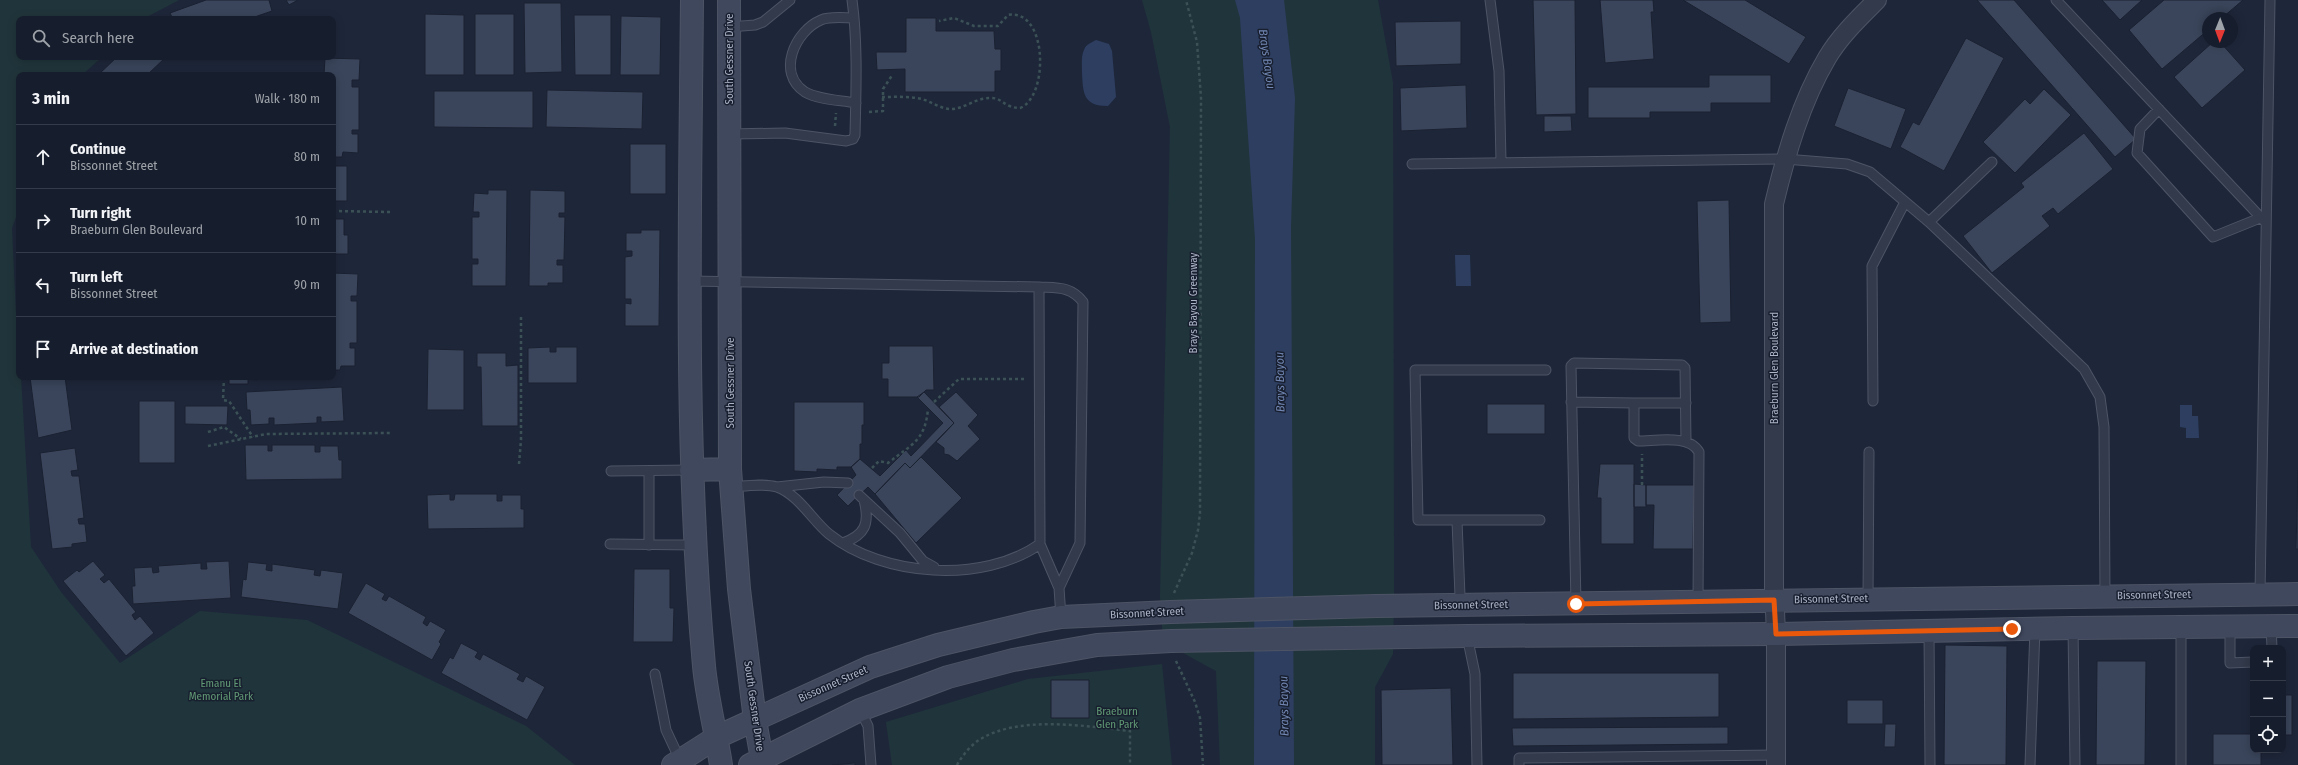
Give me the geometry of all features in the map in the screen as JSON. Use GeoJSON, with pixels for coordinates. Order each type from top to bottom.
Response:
{"type":"FeatureCollection","features":[{"type":"Feature","properties":{"kind":"main road"},"geometry":{"type":"LineString","coordinates":[[692,0],[690,281],[691,470],[704,669],[721,765]]}},
{"type":"Feature","properties":{"kind":"main road","name":"South Gessner Drive"},"geometry":{"type":"LineString","coordinates":[[729,0],[731,478],[739,589],[755,720],[758,763]]}},
{"type":"Feature","properties":{"kind":"main road"},"geometry":{"type":"LineString","coordinates":[[691,470],[731,478]]}},
{"type":"Feature","properties":{"kind":"main road"},"geometry":{"type":"LineString","coordinates":[[2260,594],[2266,626]]}},
{"type":"Feature","properties":{"kind":"main road","name":"Bissonnet Street"},"geometry":{"type":"LineString","coordinates":[[677,763],[717,737],[870,667],[938,645],[1061,617],[1177,604],[1376,606],[2298,594]]}},
{"type":"Feature","properties":{"kind":"main road"},"geometry":{"type":"LineString","coordinates":[[2012,629],[2013,597]]}},
{"type":"Feature","properties":{"kind":"main road"},"geometry":{"type":"LineString","coordinates":[[1464,605],[1467,636]]}},
{"type":"Feature","properties":{"kind":"main road"},"geometry":{"type":"LineString","coordinates":[[758,763],[860,710],[948,677],[1013,660],[1091,646],[1178,649],[1374,638],[1467,636],[1776,634],[2073,628],[2298,626]]}},
{"type":"Feature","properties":{"kind":"main road"},"geometry":{"type":"LineString","coordinates":[[1004,629],[1013,660]]}},
{"type":"Feature","properties":{"kind":"street","name":"Braeburn Glen Boulevard"},"geometry":{"type":"LineString","coordinates":[[1776,760],[1776,634],[1774,600],[1774,204],[1785,158],[1806,104],[1827,58],[1855,22],[1877,0]]}},
{"type":"Feature","properties":{"kind":"lane"},"geometry":{"type":"LineString","coordinates":[[729,28],[755,25],[763,22],[790,0]]}},
{"type":"Feature","properties":{"kind":"lane"},"geometry":{"type":"LineString","coordinates":[[729,134],[785,132],[849,140],[855,135],[856,103],[854,18],[852,0]]}},
{"type":"Feature","properties":{"kind":"lane"},"geometry":{"type":"LineString","coordinates":[[1490,0],[1499,71],[1501,162]]}},
{"type":"Feature","properties":{"kind":"lane"},"geometry":{"type":"LineString","coordinates":[[2056,0],[2263,220]]}},
{"type":"Feature","properties":{"kind":"lane"},"geometry":{"type":"LineString","coordinates":[[2260,594],[2263,220],[2270,0]]}},
{"type":"Feature","properties":{"kind":"lane"},"geometry":{"type":"LineString","coordinates":[[854,18],[822,19],[807,28],[795,42],[791,52],[792,74],[797,84],[805,92],[816,96],[856,103]]}},
{"type":"Feature","properties":{"kind":"lane"},"geometry":{"type":"LineString","coordinates":[[2159,109],[2140,129],[2137,153],[2213,237],[2263,220]]}},
{"type":"Feature","properties":{"kind":"lane"},"geometry":{"type":"LineString","coordinates":[[1412,164],[1785,158],[1847,164],[1870,172],[1929,222],[2084,369],[2100,397],[2104,427],[2105,596]]}},
{"type":"Feature","properties":{"kind":"lane"},"geometry":{"type":"LineString","coordinates":[[1929,222],[1992,162]]}},
{"type":"Feature","properties":{"kind":"lane"},"geometry":{"type":"LineString","coordinates":[[1872,402],[1872,266],[1905,202]]}},
{"type":"Feature","properties":{"kind":"lane"},"geometry":{"type":"LineString","coordinates":[[690,281],[729,283],[1038,287],[1065,288],[1077,294],[1083,302],[1080,543],[1059,588]]}},
{"type":"Feature","properties":{"kind":"lane"},"geometry":{"type":"LineString","coordinates":[[1038,287],[1040,544],[1059,588],[1061,617]]}},
{"type":"Feature","properties":{"kind":"lane"},"geometry":{"type":"LineString","coordinates":[[1576,604],[1571,366],[1574,363],[1682,366],[1685,368],[1686,441]]}},
{"type":"Feature","properties":{"kind":"lane"},"geometry":{"type":"LineString","coordinates":[[1540,520],[1418,520],[1415,370],[1546,370]]}},
{"type":"Feature","properties":{"kind":"lane"},"geometry":{"type":"LineString","coordinates":[[1571,402],[1686,402]]}},
{"type":"Feature","properties":{"kind":"lane"},"geometry":{"type":"LineString","coordinates":[[1634,403],[1634,438],[1638,442],[1686,441],[1695,446],[1698,452],[1698,602]]}},
{"type":"Feature","properties":{"kind":"lane"},"geometry":{"type":"LineString","coordinates":[[1868,599],[1869,452]]}},
{"type":"Feature","properties":{"kind":"lane"},"geometry":{"type":"LineString","coordinates":[[611,471],[691,470]]}},
{"type":"Feature","properties":{"kind":"lane"},"geometry":{"type":"LineString","coordinates":[[649,471],[649,544]]}},
{"type":"Feature","properties":{"kind":"lane"},"geometry":{"type":"LineString","coordinates":[[731,478],[777,487],[824,482],[848,483]]}},
{"type":"Feature","properties":{"kind":"lane"},"geometry":{"type":"LineString","coordinates":[[777,487],[792,498],[828,533],[854,550],[890,565],[939,570],[968,570],[1027,553],[1040,544]]}},
{"type":"Feature","properties":{"kind":"lane"},"geometry":{"type":"LineString","coordinates":[[843,543],[859,536],[867,520],[862,497],[900,533],[924,561],[939,570]]}},
{"type":"Feature","properties":{"kind":"lane"},"geometry":{"type":"LineString","coordinates":[[1457,520],[1460,596],[1464,605]]}},
{"type":"Feature","properties":{"kind":"lane"},"geometry":{"type":"LineString","coordinates":[[610,544],[696,545]]}},
{"type":"Feature","properties":{"kind":"lane"},"geometry":{"type":"LineString","coordinates":[[2266,626],[2271,645]]}},
{"type":"Feature","properties":{"kind":"lane"},"geometry":{"type":"LineString","coordinates":[[2180,765],[2181,627]]}},
{"type":"Feature","properties":{"kind":"lane"},"geometry":{"type":"LineString","coordinates":[[2230,627],[2230,663],[2250,662]]}},
{"type":"Feature","properties":{"kind":"lane"},"geometry":{"type":"LineString","coordinates":[[2073,628],[2074,765]]}},
{"type":"Feature","properties":{"kind":"lane"},"geometry":{"type":"LineString","coordinates":[[2030,765],[2035,629]]}},
{"type":"Feature","properties":{"kind":"lane"},"geometry":{"type":"LineString","coordinates":[[1929,631],[1930,765]]}},
{"type":"Feature","properties":{"kind":"lane"},"geometry":{"type":"LineString","coordinates":[[1467,636],[1475,674],[1477,765]]}},
{"type":"Feature","properties":{"kind":"lane"},"geometry":{"type":"LineString","coordinates":[[655,674],[666,730],[677,763]]}},
{"type":"Feature","properties":{"kind":"lane"},"geometry":{"type":"LineString","coordinates":[[860,710],[868,726],[871,765]]}},
{"type":"Feature","properties":{"kind":"lane"},"geometry":{"type":"LineString","coordinates":[[1519,765],[1519,758],[1776,760]]}},
{"type":"Feature","properties":{"kind":"path","name":"Brays Bayou Greenway"},"geometry":{"type":"LineString","coordinates":[[1177,604],[1198,530],[1200,513],[1201,98],[1197,42],[1186,0]]}},
{"type":"Feature","properties":{"kind":"path"},"geometry":{"type":"LineString","coordinates":[[882,97],[916,98],[950,109],[980,99],[991,98],[998,99],[1006,106],[1020,108],[1031,100],[1038,79],[1040,52],[1033,27],[1028,18],[1018,14],[1008,15],[998,26],[974,26],[954,18],[939,21]]}},
{"type":"Feature","properties":{"kind":"path"},"geometry":{"type":"LineString","coordinates":[[336,211],[390,212]]}},
{"type":"Feature","properties":{"kind":"path"},"geometry":{"type":"LineString","coordinates":[[519,464],[521,440],[522,316]]}},
{"type":"Feature","properties":{"kind":"path"},"geometry":{"type":"LineString","coordinates":[[934,402],[959,379],[1039,380]]}},
{"type":"Feature","properties":{"kind":"path"},"geometry":{"type":"LineString","coordinates":[[224,380],[223,400],[229,401],[253,437]]}},
{"type":"Feature","properties":{"kind":"path"},"geometry":{"type":"LineString","coordinates":[[872,468],[879,461],[888,463],[922,435],[927,425],[928,409]]}},
{"type":"Feature","properties":{"kind":"path"},"geometry":{"type":"LineString","coordinates":[[208,432],[224,427],[241,439]]}},
{"type":"Feature","properties":{"kind":"path"},"geometry":{"type":"LineString","coordinates":[[208,446],[266,434],[390,433]]}},
{"type":"Feature","properties":{"kind":"path"},"geometry":{"type":"LineString","coordinates":[[1642,441],[1642,484]]}},
{"type":"Feature","properties":{"kind":"path"},"geometry":{"type":"LineString","coordinates":[[1178,649],[1200,718],[1203,765]]}},
{"type":"Feature","properties":{"kind":"path"},"geometry":{"type":"LineString","coordinates":[[956,765],[978,740],[994,733],[1009,728],[1046,726],[1085,726],[1130,731],[1130,765]]}},
{"type":"Feature","properties":{"kind":"green space","name":"Emanu El Memorial Park"},"geometry":{"type":"Polygon","coordinates":[[[0,0],[179,0],[149,16],[16,16],[16,60],[99,60],[85,72],[16,72],[16,217],[12,228],[16,313],[16,380],[21,380],[31,547],[61,592],[120,663],[200,611],[307,620],[526,726],[575,765],[0,765],[0,0]]]}},
{"type":"Feature","properties":{"kind":"green space"},"geometry":{"type":"Polygon","coordinates":[[[1142,0],[1378,0],[1393,83],[1394,594],[1393,654],[1375,687],[1375,765],[1220,765],[1216,671],[1163,642],[1160,597],[1170,127],[1151,32],[1142,0]]]}},
{"type":"Feature","properties":{"kind":"green space","name":"Braeburn Glen Park"},"geometry":{"type":"Polygon","coordinates":[[[1162,664],[1172,765],[892,765],[886,722],[1028,679],[1162,664]]]}},
{"type":"Feature","properties":{"kind":"water","name":"Brays Bayou"},"geometry":{"type":"Polygon","coordinates":[[[1235,0],[1284,0],[1295,98],[1291,227],[1294,765],[1254,765],[1255,239],[1240,18],[1235,0]]]}},
{"type":"Feature","properties":{"kind":"water"},"geometry":{"type":"Polygon","coordinates":[[[1096,40],[1109,44],[1112,51],[1116,97],[1108,106],[1094,104],[1089,101],[1084,92],[1082,64],[1083,52],[1087,45],[1096,40]]]}},
{"type":"Feature","properties":{"kind":"water"},"geometry":{"type":"Polygon","coordinates":[[[1455,255],[1470,255],[1471,286],[1456,286],[1455,255]]]}},
{"type":"Feature","properties":{"kind":"water"},"geometry":{"type":"Polygon","coordinates":[[[2180,405],[2192,405],[2192,416],[2198,416],[2199,438],[2186,438],[2186,428],[2180,427],[2180,405]]]}},
{"type":"Feature","properties":{"kind":"building"},"geometry":{"type":"Polygon","coordinates":[[[206,0],[269,0],[272,11],[258,16],[172,16],[170,13],[206,0]]]}},
{"type":"Feature","properties":{"kind":"building"},"geometry":{"type":"Polygon","coordinates":[[[286,0],[298,0],[289,5],[286,0]]]}},
{"type":"Feature","properties":{"kind":"building"},"geometry":{"type":"Polygon","coordinates":[[[1533,0],[1575,0],[1576,114],[1536,115],[1533,0]]]}},
{"type":"Feature","properties":{"kind":"building"},"geometry":{"type":"Polygon","coordinates":[[[1600,0],[1653,0],[1654,12],[1651,12],[1654,59],[1605,63],[1600,0]]]}},
{"type":"Feature","properties":{"kind":"building"},"geometry":{"type":"Polygon","coordinates":[[[1683,0],[1745,0],[1806,37],[1789,64],[1683,0]]]}},
{"type":"Feature","properties":{"kind":"building"},"geometry":{"type":"Polygon","coordinates":[[[1977,0],[2014,0],[2136,139],[2115,157],[1977,0]]]}},
{"type":"Feature","properties":{"kind":"building"},"geometry":{"type":"Polygon","coordinates":[[[2102,0],[2142,0],[2120,20],[2102,0]]]}},
{"type":"Feature","properties":{"kind":"building"},"geometry":{"type":"Polygon","coordinates":[[[2164,0],[2243,0],[2229,12],[2202,12],[2202,35],[2162,69],[2129,30],[2164,0]]]}},
{"type":"Feature","properties":{"kind":"building"},"geometry":{"type":"Polygon","coordinates":[[[524,3],[561,3],[562,72],[525,73],[524,3]]]}},
{"type":"Feature","properties":{"kind":"building"},"geometry":{"type":"Polygon","coordinates":[[[425,14],[464,15],[464,75],[425,75],[425,14]]]}},
{"type":"Feature","properties":{"kind":"building"},"geometry":{"type":"Polygon","coordinates":[[[475,14],[514,14],[514,75],[475,75],[475,14]]]}},
{"type":"Feature","properties":{"kind":"building"},"geometry":{"type":"Polygon","coordinates":[[[574,15],[611,15],[611,75],[575,75],[574,15]]]}},
{"type":"Feature","properties":{"kind":"building"},"geometry":{"type":"Polygon","coordinates":[[[621,16],[661,17],[660,75],[620,75],[621,16]]]}},
{"type":"Feature","properties":{"kind":"building"},"geometry":{"type":"Polygon","coordinates":[[[906,18],[936,18],[936,31],[994,31],[995,49],[1001,49],[1001,71],[995,71],[995,92],[905,92],[905,69],[877,70],[876,52],[906,52],[906,18]]]}},
{"type":"Feature","properties":{"kind":"building"},"geometry":{"type":"Polygon","coordinates":[[[1461,21],[1461,64],[1396,66],[1395,22],[1461,21]]]}},
{"type":"Feature","properties":{"kind":"building"},"geometry":{"type":"Polygon","coordinates":[[[1966,38],[2004,58],[1944,171],[1900,147],[1913,122],[1919,125],[1966,38]]]}},
{"type":"Feature","properties":{"kind":"building"},"geometry":{"type":"Polygon","coordinates":[[[2206,48],[2225,48],[2245,70],[2202,108],[2174,77],[2206,48]]]}},
{"type":"Feature","properties":{"kind":"building"},"geometry":{"type":"Polygon","coordinates":[[[336,58],[360,59],[359,80],[352,80],[352,87],[359,87],[359,130],[352,130],[352,134],[358,134],[358,153],[343,152],[342,157],[336,157],[336,72],[324,72],[325,60],[336,60],[336,58]]]}},
{"type":"Feature","properties":{"kind":"building"},"geometry":{"type":"Polygon","coordinates":[[[114,60],[163,60],[150,72],[101,72],[114,60]]]}},
{"type":"Feature","properties":{"kind":"building"},"geometry":{"type":"Polygon","coordinates":[[[1709,75],[1771,75],[1771,103],[1711,103],[1711,112],[1650,112],[1650,118],[1588,118],[1588,87],[1709,87],[1709,75]]]}},
{"type":"Feature","properties":{"kind":"building"},"geometry":{"type":"Polygon","coordinates":[[[1466,85],[1467,128],[1401,131],[1400,88],[1466,85]]]}},
{"type":"Feature","properties":{"kind":"building"},"geometry":{"type":"Polygon","coordinates":[[[1848,88],[1906,109],[1891,149],[1834,126],[1848,88]]]}},
{"type":"Feature","properties":{"kind":"building"},"geometry":{"type":"Polygon","coordinates":[[[2044,89],[2071,115],[2015,173],[1983,142],[2025,99],[2030,104],[2044,89]]]}},
{"type":"Feature","properties":{"kind":"building"},"geometry":{"type":"Polygon","coordinates":[[[547,90],[643,92],[642,129],[546,127],[547,90]]]}},
{"type":"Feature","properties":{"kind":"building"},"geometry":{"type":"Polygon","coordinates":[[[434,91],[533,91],[533,128],[434,127],[434,91]]]}},
{"type":"Feature","properties":{"kind":"building"},"geometry":{"type":"Polygon","coordinates":[[[1544,116],[1571,116],[1572,131],[1544,132],[1544,116]]]}},
{"type":"Feature","properties":{"kind":"building"},"geometry":{"type":"Polygon","coordinates":[[[2084,133],[2113,169],[2058,214],[2053,208],[2042,216],[2050,226],[1992,273],[1963,236],[2024,187],[2021,183],[2084,133]]]}},
{"type":"Feature","properties":{"kind":"building"},"geometry":{"type":"Polygon","coordinates":[[[630,144],[666,144],[666,194],[630,194],[630,144]]]}},
{"type":"Feature","properties":{"kind":"building"},"geometry":{"type":"Polygon","coordinates":[[[336,166],[347,166],[347,201],[336,201],[336,166]]]}},
{"type":"Feature","properties":{"kind":"building"},"geometry":{"type":"Polygon","coordinates":[[[488,190],[507,190],[506,286],[472,286],[472,264],[478,264],[478,259],[472,259],[472,217],[479,217],[479,212],[473,212],[474,193],[488,194],[488,190]]]}},
{"type":"Feature","properties":{"kind":"building"},"geometry":{"type":"Polygon","coordinates":[[[530,190],[565,191],[565,213],[559,213],[559,217],[565,217],[564,260],[557,260],[557,265],[563,265],[563,283],[548,283],[548,286],[529,286],[530,190]]]}},
{"type":"Feature","properties":{"kind":"building"},"geometry":{"type":"Polygon","coordinates":[[[1729,200],[1731,322],[1700,323],[1697,201],[1729,200]]]}},
{"type":"Feature","properties":{"kind":"building"},"geometry":{"type":"Polygon","coordinates":[[[336,219],[344,219],[344,235],[348,235],[348,254],[336,254],[336,219]]]}},
{"type":"Feature","properties":{"kind":"building"},"geometry":{"type":"Polygon","coordinates":[[[641,230],[660,230],[659,326],[625,326],[625,303],[631,304],[631,299],[625,299],[625,257],[632,256],[632,251],[626,251],[626,233],[641,233],[641,230]]]}},
{"type":"Feature","properties":{"kind":"building"},"geometry":{"type":"Polygon","coordinates":[[[336,273],[358,274],[357,296],[351,296],[351,301],[357,301],[357,343],[350,343],[350,348],[355,348],[355,366],[341,366],[340,370],[336,370],[336,273]]]}},
{"type":"Feature","properties":{"kind":"building"},"geometry":{"type":"Polygon","coordinates":[[[889,346],[933,346],[934,390],[926,390],[919,397],[888,397],[888,379],[882,379],[882,363],[889,363],[889,346]]]}},
{"type":"Feature","properties":{"kind":"building"},"geometry":{"type":"Polygon","coordinates":[[[550,347],[550,352],[556,352],[556,347],[577,347],[577,383],[528,383],[528,348],[550,347]]]}},
{"type":"Feature","properties":{"kind":"building"},"geometry":{"type":"Polygon","coordinates":[[[428,349],[464,350],[464,410],[427,410],[428,349]]]}},
{"type":"Feature","properties":{"kind":"building"},"geometry":{"type":"Polygon","coordinates":[[[477,353],[506,353],[506,366],[518,365],[518,426],[482,426],[481,367],[477,367],[477,353]]]}},
{"type":"Feature","properties":{"kind":"building"},"geometry":{"type":"Polygon","coordinates":[[[30,380],[65,380],[72,430],[38,438],[30,380]]]}},
{"type":"Feature","properties":{"kind":"building"},"geometry":{"type":"Polygon","coordinates":[[[229,380],[248,380],[248,384],[229,384],[229,380]]]}},
{"type":"Feature","properties":{"kind":"building"},"geometry":{"type":"Polygon","coordinates":[[[342,387],[344,421],[321,422],[321,417],[317,417],[317,423],[274,425],[274,418],[269,418],[269,424],[251,425],[250,410],[247,410],[246,392],[342,387]]]}},
{"type":"Feature","properties":{"kind":"building"},"geometry":{"type":"Polygon","coordinates":[[[924,392],[954,423],[910,468],[905,463],[875,494],[868,487],[848,506],[837,495],[856,475],[851,467],[860,459],[880,476],[906,450],[911,456],[943,423],[917,397],[924,392]]]}},
{"type":"Feature","properties":{"kind":"building"},"geometry":{"type":"Polygon","coordinates":[[[956,392],[978,415],[968,426],[980,439],[957,461],[949,455],[944,454],[944,448],[936,442],[954,423],[939,407],[956,392]]]}},
{"type":"Feature","properties":{"kind":"building"},"geometry":{"type":"Polygon","coordinates":[[[139,401],[175,401],[175,463],[139,463],[139,401]]]}},
{"type":"Feature","properties":{"kind":"building"},"geometry":{"type":"Polygon","coordinates":[[[794,402],[864,402],[864,425],[862,425],[860,459],[851,467],[837,467],[837,470],[817,469],[817,472],[794,471],[794,402]]]}},
{"type":"Feature","properties":{"kind":"building"},"geometry":{"type":"Polygon","coordinates":[[[1487,404],[1545,404],[1545,434],[1487,434],[1487,404]]]}},
{"type":"Feature","properties":{"kind":"building"},"geometry":{"type":"Polygon","coordinates":[[[185,406],[228,406],[227,425],[185,424],[185,406]]]}},
{"type":"Feature","properties":{"kind":"building"},"geometry":{"type":"Polygon","coordinates":[[[245,445],[268,445],[268,451],[272,451],[272,445],[315,445],[315,452],[320,452],[320,446],[338,446],[339,460],[342,460],[342,479],[246,480],[245,445]]]}},
{"type":"Feature","properties":{"kind":"building"},"geometry":{"type":"Polygon","coordinates":[[[75,448],[78,470],[71,471],[72,476],[79,476],[84,518],[78,519],[79,524],[85,524],[87,542],[72,544],[72,547],[52,549],[40,453],[75,448]]]}},
{"type":"Feature","properties":{"kind":"building"},"geometry":{"type":"Polygon","coordinates":[[[921,457],[962,498],[916,543],[875,494],[905,463],[910,468],[921,457]]]}},
{"type":"Feature","properties":{"kind":"building"},"geometry":{"type":"Polygon","coordinates":[[[1600,464],[1634,464],[1634,544],[1601,544],[1601,498],[1597,498],[1600,464]]]}},
{"type":"Feature","properties":{"kind":"building"},"geometry":{"type":"Polygon","coordinates":[[[2298,470],[2298,549],[2296,549],[2298,470]]]}},
{"type":"Feature","properties":{"kind":"building"},"geometry":{"type":"Polygon","coordinates":[[[1634,484],[1646,485],[1646,507],[1634,507],[1634,484]]]}},
{"type":"Feature","properties":{"kind":"building"},"geometry":{"type":"Polygon","coordinates":[[[1646,485],[1694,485],[1693,549],[1653,549],[1654,505],[1646,505],[1646,485]]]}},
{"type":"Feature","properties":{"kind":"building"},"geometry":{"type":"Polygon","coordinates":[[[450,494],[450,500],[454,500],[455,494],[497,494],[497,501],[502,501],[502,495],[521,495],[521,509],[524,509],[524,528],[428,529],[427,495],[450,494]]]}},
{"type":"Feature","properties":{"kind":"building"},"geometry":{"type":"Polygon","coordinates":[[[93,561],[105,575],[100,579],[104,583],[109,579],[136,612],[132,615],[135,620],[140,616],[154,633],[126,656],[63,581],[77,570],[79,572],[93,561]]]}},
{"type":"Feature","properties":{"kind":"building"},"geometry":{"type":"Polygon","coordinates":[[[229,561],[231,598],[133,604],[132,586],[135,586],[134,568],[152,567],[153,573],[159,572],[158,566],[201,563],[201,569],[207,569],[206,562],[229,561]]]}},
{"type":"Feature","properties":{"kind":"building"},"geometry":{"type":"Polygon","coordinates":[[[248,562],[267,564],[266,570],[272,571],[272,564],[315,570],[314,575],[320,576],[321,570],[343,573],[338,609],[241,597],[243,579],[246,580],[248,562]]]}},
{"type":"Feature","properties":{"kind":"building"},"geometry":{"type":"Polygon","coordinates":[[[634,569],[670,569],[670,608],[674,608],[673,642],[633,642],[634,569]]]}},
{"type":"Feature","properties":{"kind":"building"},"geometry":{"type":"Polygon","coordinates":[[[366,583],[385,594],[382,599],[386,601],[389,596],[426,617],[423,623],[427,626],[430,621],[446,630],[439,642],[441,644],[432,660],[348,613],[366,583]]]}},
{"type":"Feature","properties":{"kind":"building"},"geometry":{"type":"Polygon","coordinates":[[[461,643],[478,652],[475,657],[480,660],[483,654],[520,674],[517,679],[523,682],[526,676],[545,687],[527,720],[441,673],[450,657],[453,659],[461,643]]]}},
{"type":"Feature","properties":{"kind":"building"},"geometry":{"type":"Polygon","coordinates":[[[1945,645],[2007,646],[2006,765],[1944,765],[1945,645]]]}},
{"type":"Feature","properties":{"kind":"building"},"geometry":{"type":"Polygon","coordinates":[[[2097,661],[2146,661],[2145,765],[2096,765],[2097,661]]]}},
{"type":"Feature","properties":{"kind":"building"},"geometry":{"type":"Polygon","coordinates":[[[1513,673],[1719,673],[1719,717],[1513,719],[1513,673]]]}},
{"type":"Feature","properties":{"kind":"building"},"geometry":{"type":"Polygon","coordinates":[[[1051,680],[1089,680],[1089,718],[1051,718],[1051,680]]]}},
{"type":"Feature","properties":{"kind":"building"},"geometry":{"type":"Polygon","coordinates":[[[1451,688],[1453,765],[1382,765],[1381,690],[1451,688]]]}},
{"type":"Feature","properties":{"kind":"building"},"geometry":{"type":"Polygon","coordinates":[[[2286,695],[2292,695],[2292,735],[2286,735],[2286,695]]]}},
{"type":"Feature","properties":{"kind":"building"},"geometry":{"type":"Polygon","coordinates":[[[1847,700],[1883,700],[1883,724],[1847,724],[1847,700]]]}},
{"type":"Feature","properties":{"kind":"building"},"geometry":{"type":"Polygon","coordinates":[[[1885,724],[1896,724],[1895,747],[1884,747],[1885,724]]]}},
{"type":"Feature","properties":{"kind":"building"},"geometry":{"type":"Polygon","coordinates":[[[1728,727],[1728,744],[1513,746],[1512,728],[1728,727]]]}},
{"type":"Feature","properties":{"kind":"building"},"geometry":{"type":"Polygon","coordinates":[[[2213,734],[2250,734],[2250,753],[2261,753],[2261,765],[2213,765],[2213,734]]]}},
{"type":"Feature","properties":{"kind":"building"},"geometry":{"type":"Polygon","coordinates":[[[855,763],[855,765],[832,765],[855,763]]]}},
{"type":"Feature","properties":{"kind":"route"},"geometry":{"type":"LineString","coordinates":[[1576,604],[1774,600],[1776,634],[2012,629]]}}]}
